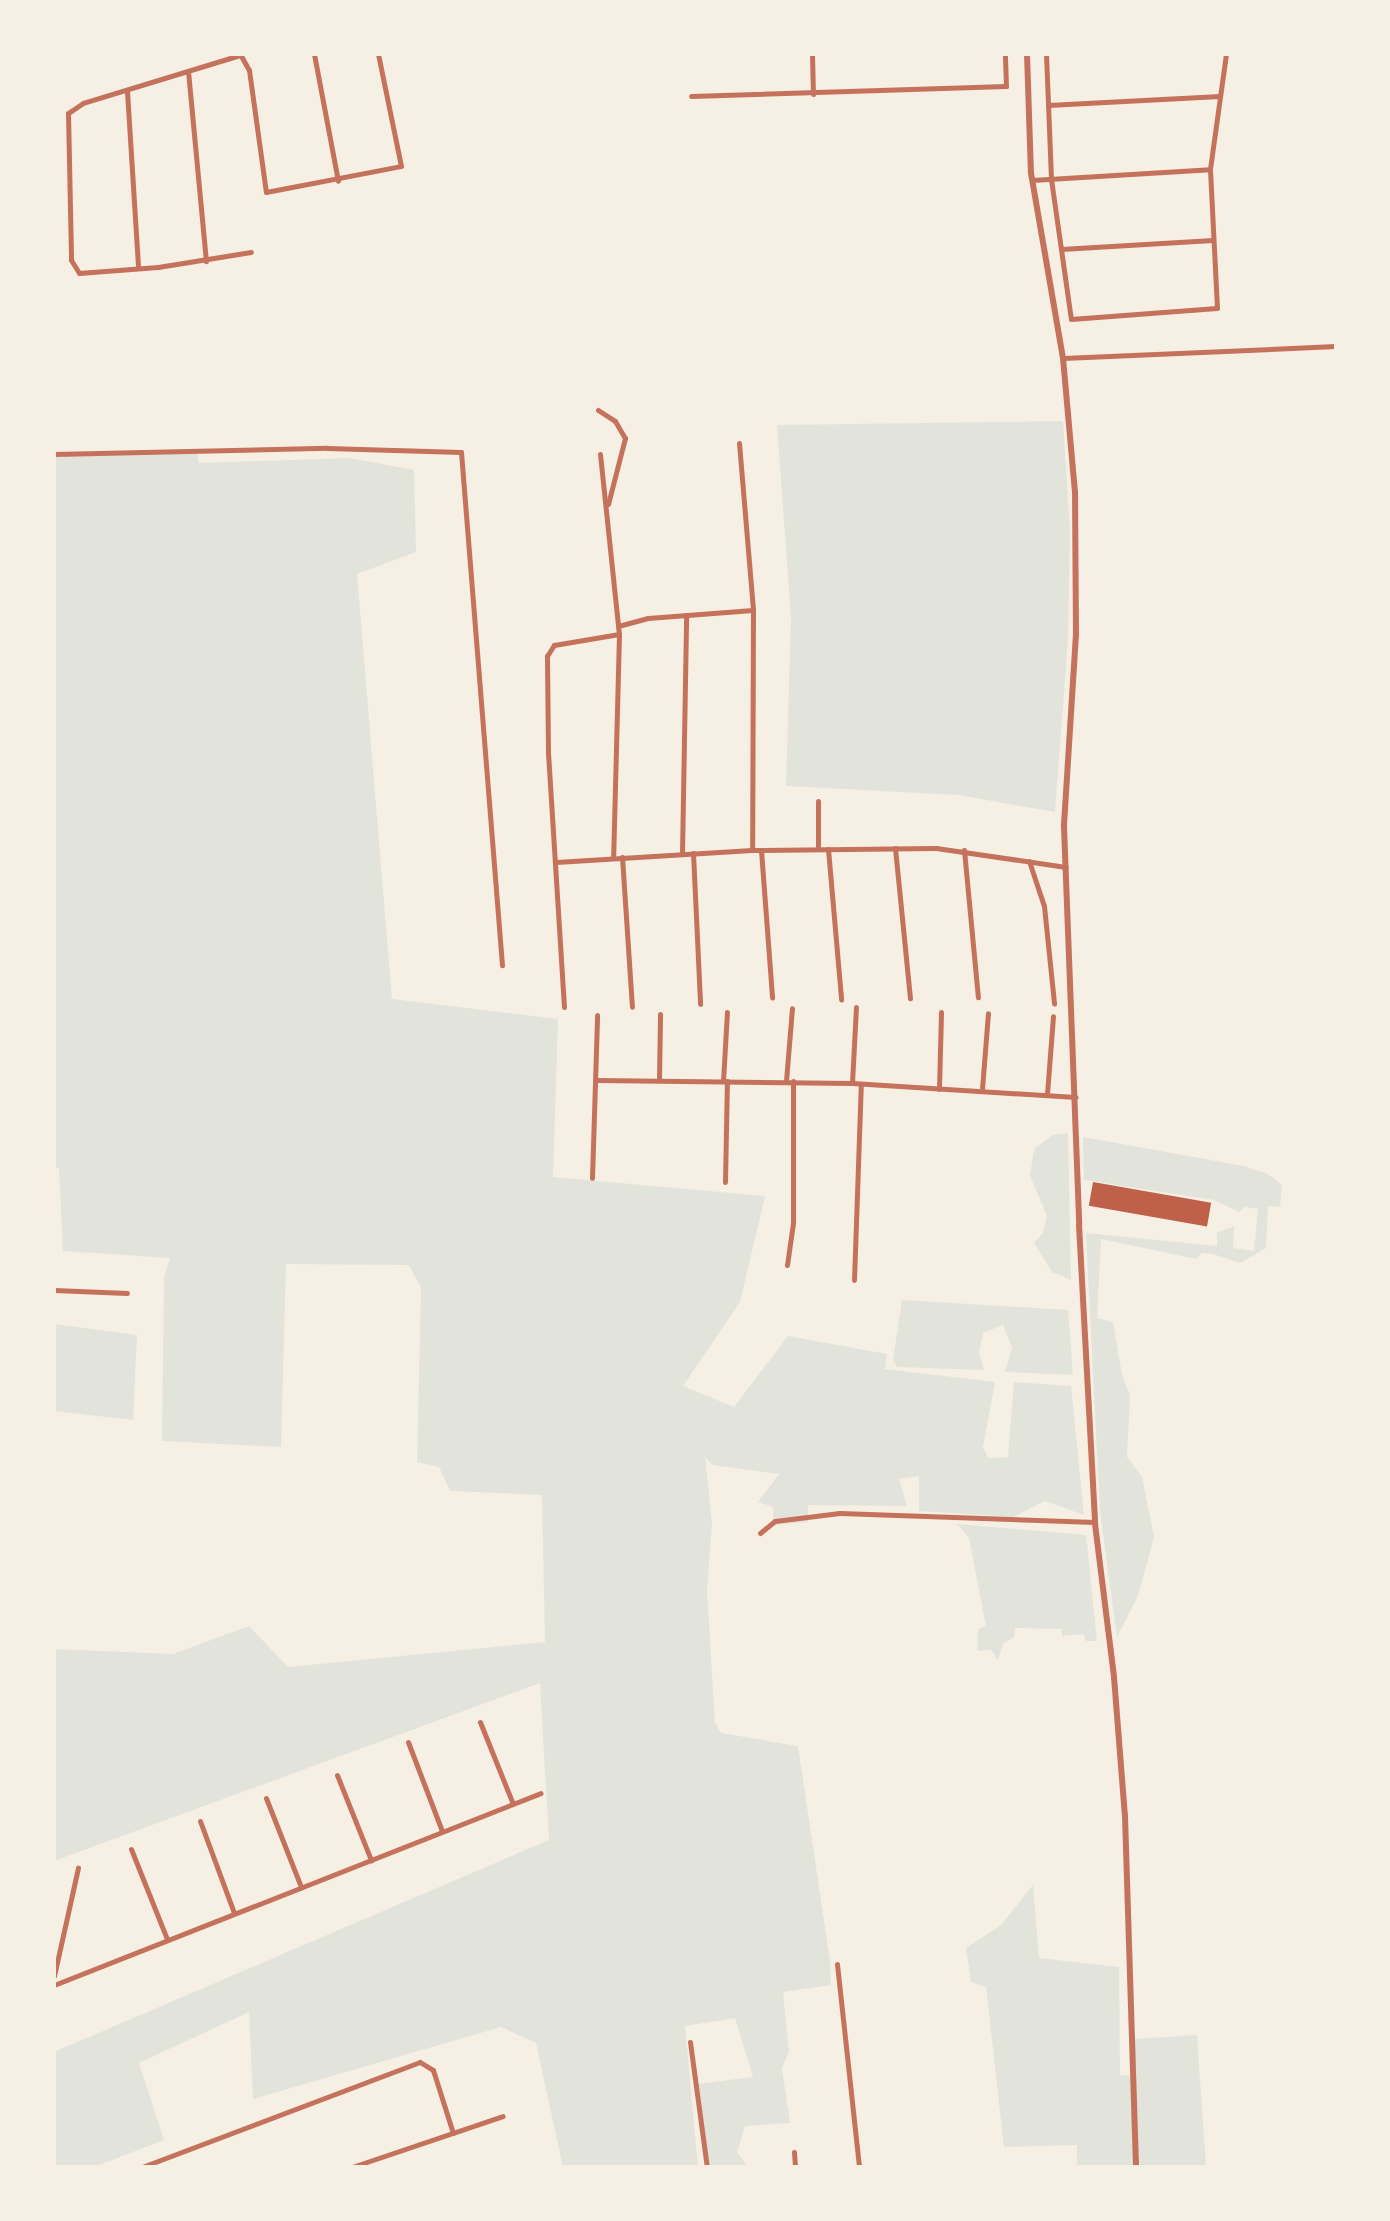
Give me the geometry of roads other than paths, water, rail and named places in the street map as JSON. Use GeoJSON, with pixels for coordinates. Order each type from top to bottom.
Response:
{"type":"FeatureCollection","features":[{"type":"Feature","properties":{"kind":"street"},"geometry":{"type":"LineString","coordinates":[[314,54],[338,181]]}},
{"type":"Feature","properties":{"kind":"street"},"geometry":{"type":"LineString","coordinates":[[251,252],[206,261],[79,273],[71,260],[68,113],[83,103],[240,55],[249,70],[266,192],[338,181],[401,166],[378,54]]}},
{"type":"Feature","properties":{"kind":"street"},"geometry":{"type":"LineString","coordinates":[[812,54],[813,94]]}},
{"type":"Feature","properties":{"kind":"street"},"geometry":{"type":"LineString","coordinates":[[691,96],[1006,86],[1005,54]]}},
{"type":"Feature","properties":{"kind":"street"},"geometry":{"type":"LineString","coordinates":[[1027,54],[1032,180],[1063,358],[1075,492],[1076,634],[1066,867],[1095,1522],[1114,1677],[1125,1816],[1136,2167]]}},
{"type":"Feature","properties":{"kind":"street"},"geometry":{"type":"LineString","coordinates":[[1046,54],[1051,179],[1072,319],[1217,309],[1210,169],[1226,54]]}},
{"type":"Feature","properties":{"kind":"street"},"geometry":{"type":"LineString","coordinates":[[188,71],[206,261]]}},
{"type":"Feature","properties":{"kind":"street"},"geometry":{"type":"LineString","coordinates":[[127,90],[138,268]]}},
{"type":"Feature","properties":{"kind":"street"},"geometry":{"type":"LineString","coordinates":[[1048,105],[1220,96]]}},
{"type":"Feature","properties":{"kind":"street"},"geometry":{"type":"LineString","coordinates":[[1032,180],[1210,169]]}},
{"type":"Feature","properties":{"kind":"street"},"geometry":{"type":"LineString","coordinates":[[1061,249],[1213,240]]}},
{"type":"Feature","properties":{"kind":"street"},"geometry":{"type":"LineString","coordinates":[[1063,358],[1336,346]]}},
{"type":"Feature","properties":{"kind":"street"},"geometry":{"type":"LineString","coordinates":[[598,410],[615,421],[625,438],[606,511]]}},
{"type":"Feature","properties":{"kind":"street"},"geometry":{"type":"LineString","coordinates":[[739,443],[753,610],[752,850]]}},
{"type":"Feature","properties":{"kind":"street"},"geometry":{"type":"LineString","coordinates":[[54,454],[327,447],[461,452],[502,965]]}},
{"type":"Feature","properties":{"kind":"street"},"geometry":{"type":"LineString","coordinates":[[600,454],[619,634],[613,858]]}},
{"type":"Feature","properties":{"kind":"street"},"geometry":{"type":"LineString","coordinates":[[618,626],[686,615],[753,610]]}},
{"type":"Feature","properties":{"kind":"street"},"geometry":{"type":"LineString","coordinates":[[682,854],[686,615]]}},
{"type":"Feature","properties":{"kind":"street"},"geometry":{"type":"LineString","coordinates":[[564,1007],[548,754],[548,652],[554,646],[619,634]]}},
{"type":"Feature","properties":{"kind":"street"},"geometry":{"type":"LineString","coordinates":[[818,801],[818,849]]}},
{"type":"Feature","properties":{"kind":"street"},"geometry":{"type":"LineString","coordinates":[[556,862],[752,850],[895,848],[964,850],[1066,867]]}},
{"type":"Feature","properties":{"kind":"street"},"geometry":{"type":"LineString","coordinates":[[895,848],[910,998]]}},
{"type":"Feature","properties":{"kind":"street"},"geometry":{"type":"LineString","coordinates":[[828,849],[841,999]]}},
{"type":"Feature","properties":{"kind":"street"},"geometry":{"type":"LineString","coordinates":[[761,850],[772,998]]}},
{"type":"Feature","properties":{"kind":"street"},"geometry":{"type":"LineString","coordinates":[[964,850],[978,997]]}},
{"type":"Feature","properties":{"kind":"street"},"geometry":{"type":"LineString","coordinates":[[693,853],[700,1004]]}},
{"type":"Feature","properties":{"kind":"street"},"geometry":{"type":"LineString","coordinates":[[622,858],[632,1007]]}},
{"type":"Feature","properties":{"kind":"street"},"geometry":{"type":"LineString","coordinates":[[1029,861],[1044,906],[1054,1003]]}},
{"type":"Feature","properties":{"kind":"street"},"geometry":{"type":"LineString","coordinates":[[852,1083],[856,1007]]}},
{"type":"Feature","properties":{"kind":"street"},"geometry":{"type":"LineString","coordinates":[[786,1081],[792,1008]]}},
{"type":"Feature","properties":{"kind":"street"},"geometry":{"type":"LineString","coordinates":[[724,1182],[727,1012]]}},
{"type":"Feature","properties":{"kind":"street"},"geometry":{"type":"LineString","coordinates":[[939,1089],[941,1012]]}},
{"type":"Feature","properties":{"kind":"street"},"geometry":{"type":"LineString","coordinates":[[982,1089],[988,1013]]}},
{"type":"Feature","properties":{"kind":"street"},"geometry":{"type":"LineString","coordinates":[[659,1080],[660,1014]]}},
{"type":"Feature","properties":{"kind":"street"},"geometry":{"type":"LineString","coordinates":[[592,1178],[597,1016]]}},
{"type":"Feature","properties":{"kind":"street"},"geometry":{"type":"LineString","coordinates":[[1047,1094],[1053,1016]]}},
{"type":"Feature","properties":{"kind":"street"},"geometry":{"type":"LineString","coordinates":[[597,1080],[852,1083],[982,1089],[1076,1097]]}},
{"type":"Feature","properties":{"kind":"street"},"geometry":{"type":"LineString","coordinates":[[787,1265],[793,1223],[793,1081]]}},
{"type":"Feature","properties":{"kind":"street"},"geometry":{"type":"LineString","coordinates":[[854,1280],[861,1084]]}},
{"type":"Feature","properties":{"kind":"street"},"geometry":{"type":"LineString","coordinates":[[54,1290],[127,1293]]}},
{"type":"Feature","properties":{"kind":"street"},"geometry":{"type":"LineString","coordinates":[[760,1533],[775,1521],[840,1513],[1095,1522]]}},
{"type":"Feature","properties":{"kind":"street"},"geometry":{"type":"LineString","coordinates":[[480,1722],[513,1804]]}},
{"type":"Feature","properties":{"kind":"street"},"geometry":{"type":"LineString","coordinates":[[408,1742],[442,1832]]}},
{"type":"Feature","properties":{"kind":"street"},"geometry":{"type":"LineString","coordinates":[[337,1775],[371,1860]]}},
{"type":"Feature","properties":{"kind":"street"},"geometry":{"type":"LineString","coordinates":[[54,1984],[541,1793]]}},
{"type":"Feature","properties":{"kind":"street"},"geometry":{"type":"LineString","coordinates":[[266,1798],[301,1887]]}},
{"type":"Feature","properties":{"kind":"street"},"geometry":{"type":"LineString","coordinates":[[200,1821],[234,1913]]}},
{"type":"Feature","properties":{"kind":"street"},"geometry":{"type":"LineString","coordinates":[[131,1849],[167,1939]]}},
{"type":"Feature","properties":{"kind":"street"},"geometry":{"type":"LineString","coordinates":[[54,1976],[78,1868]]}},
{"type":"Feature","properties":{"kind":"street"},"geometry":{"type":"LineString","coordinates":[[837,1964],[859,2167]]}},
{"type":"Feature","properties":{"kind":"street"},"geometry":{"type":"LineString","coordinates":[[690,2042],[707,2167]]}},
{"type":"Feature","properties":{"kind":"street"},"geometry":{"type":"LineString","coordinates":[[142,2167],[420,2062],[434,2072],[453,2133]]}},
{"type":"Feature","properties":{"kind":"street"},"geometry":{"type":"LineString","coordinates":[[352,2167],[503,2116]]}},
{"type":"Feature","properties":{"kind":"street"},"geometry":{"type":"LineString","coordinates":[[794,2152],[795,2167]]}}]}
